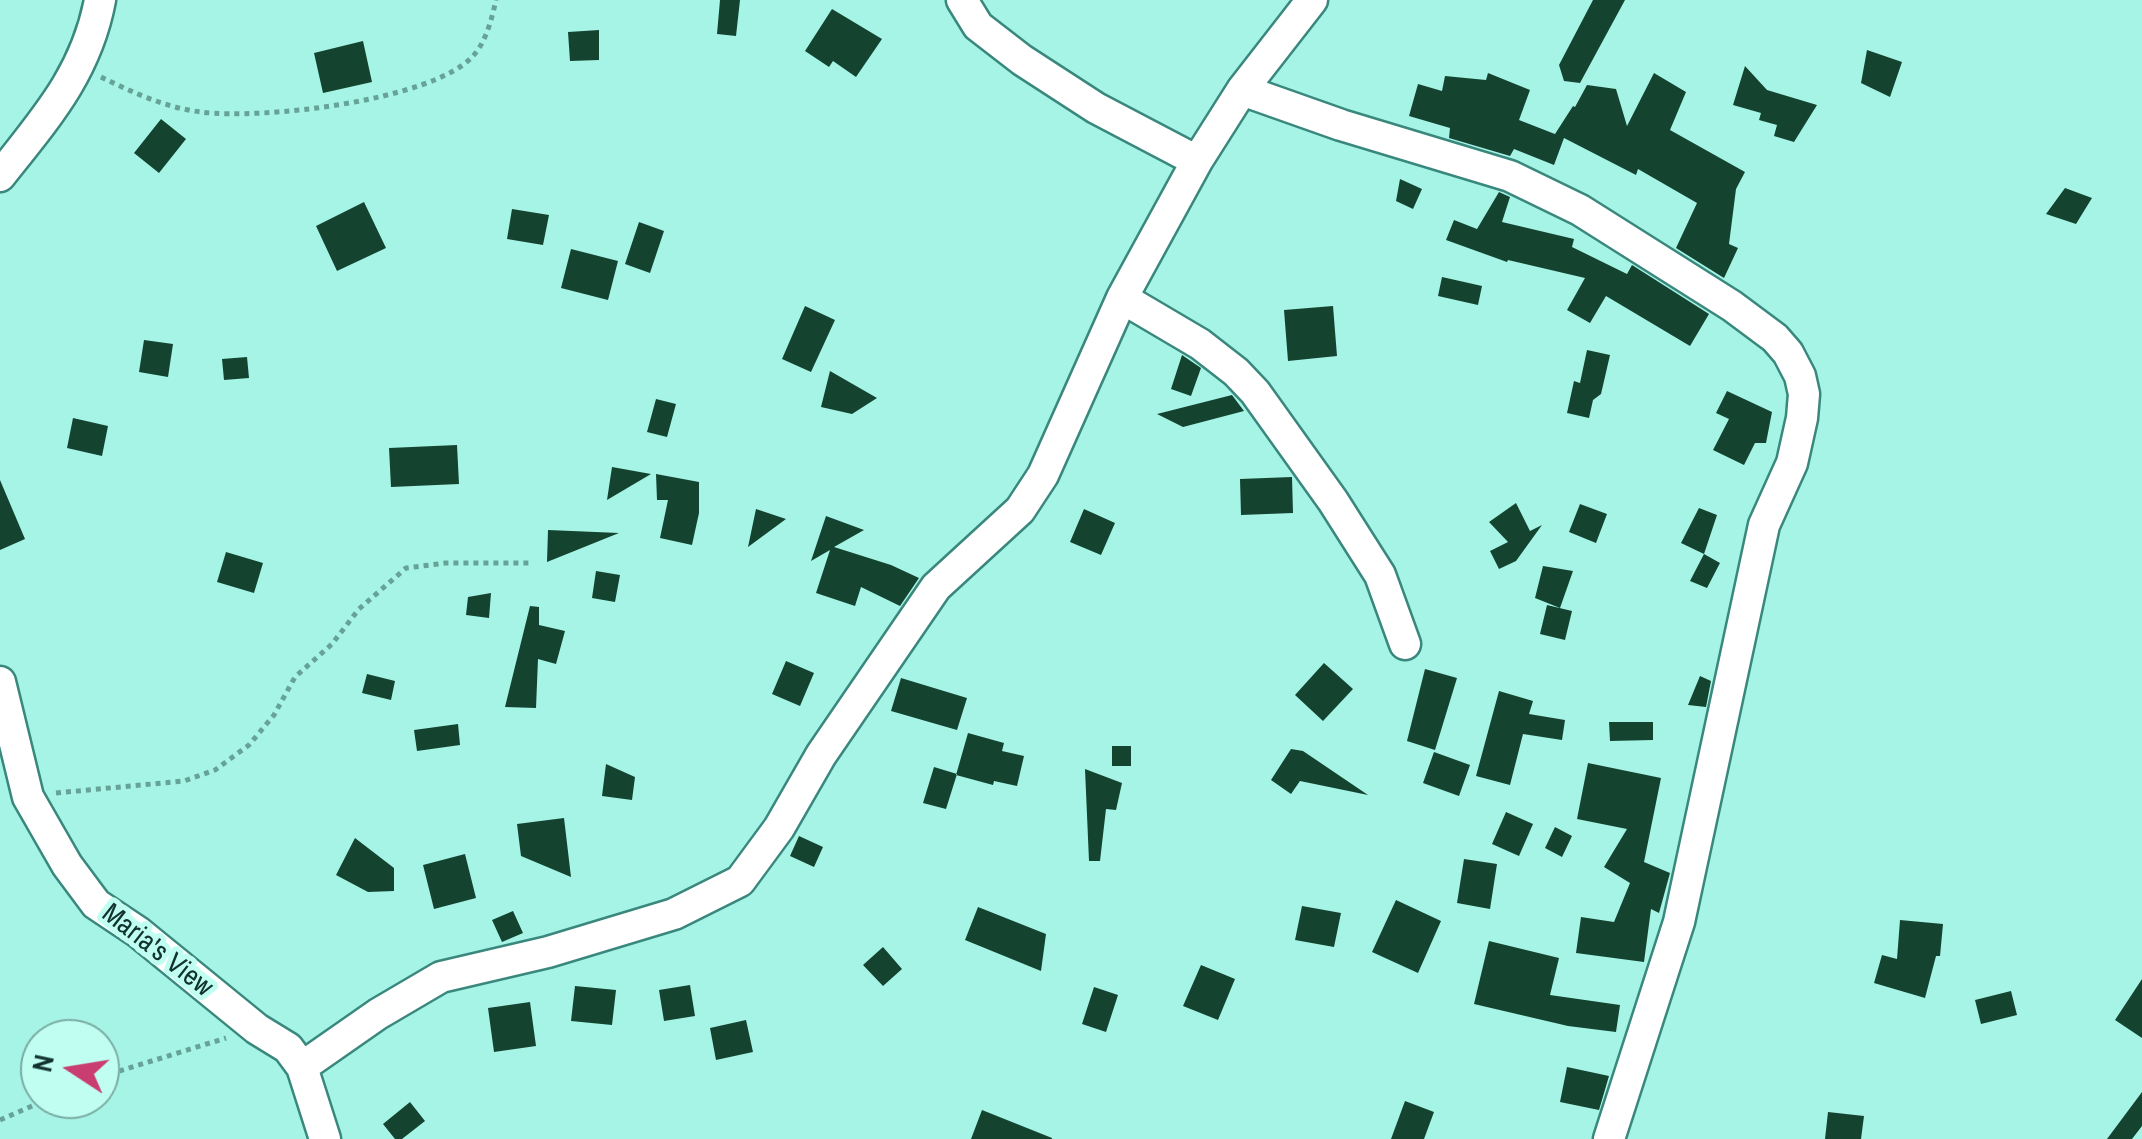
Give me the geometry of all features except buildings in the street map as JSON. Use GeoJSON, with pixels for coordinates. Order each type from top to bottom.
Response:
{"type":"FeatureCollection","features":[{"type":"Feature","properties":{"kind":"street"},"geometry":{"type":"LineString","coordinates":[[0,176],[62,98],[80,67],[100,0]]}},
{"type":"Feature","properties":{"kind":"street"},"geometry":{"type":"LineString","coordinates":[[962,0],[978,26],[1022,60],[1096,108],[1197,161]]}},
{"type":"Feature","properties":{"kind":"street"},"geometry":{"type":"LineString","coordinates":[[302,1067],[378,1014],[441,977],[548,952],[674,914],[740,881],[936,587],[1020,510],[1044,475],[1122,298],[1197,161],[1242,90],[1312,0]]}},
{"type":"Feature","properties":{"kind":"street"},"geometry":{"type":"LineString","coordinates":[[1242,90],[1341,126],[1510,176],[1580,210],[1776,338],[1800,376],[1804,394],[1802,418],[1792,463],[1764,525],[1680,922],[1609,1139]]}},
{"type":"Feature","properties":{"kind":"street"},"geometry":{"type":"LineString","coordinates":[[1122,298],[1200,344],[1254,392],[1334,500],[1380,575],[1405,644]]}},
{"type":"Feature","properties":{"kind":"street","name":"Maria's View"},"geometry":{"type":"LineString","coordinates":[[0,682],[28,797],[67,865],[96,904],[288,1048],[302,1067],[325,1139]]}},
{"type":"Feature","properties":{"kind":"path"},"geometry":{"type":"LineString","coordinates":[[80,67],[140,95],[200,112],[252,114],[376,99],[457,70],[475,54],[492,20],[496,0]]}},
{"type":"Feature","properties":{"kind":"path"},"geometry":{"type":"LineString","coordinates":[[28,797],[184,781],[215,770],[249,745],[274,715],[295,678],[332,644],[360,609],[406,568],[446,563],[530,562]]}},
{"type":"Feature","properties":{"kind":"path"},"geometry":{"type":"LineString","coordinates":[[120,1071],[257,1028]]}}]}
